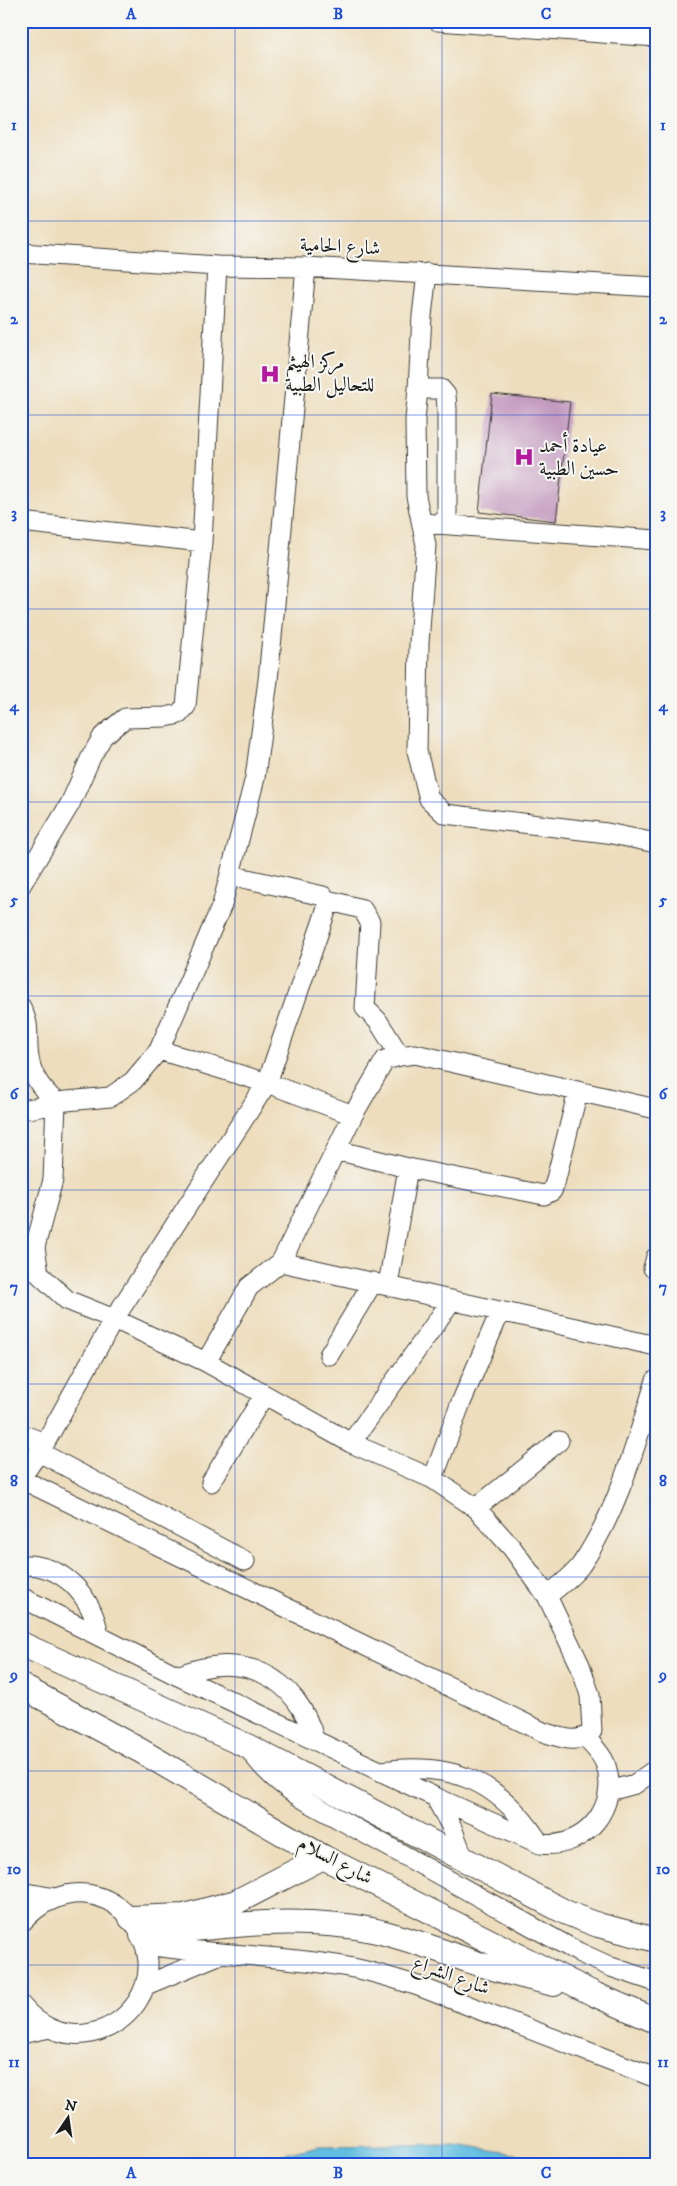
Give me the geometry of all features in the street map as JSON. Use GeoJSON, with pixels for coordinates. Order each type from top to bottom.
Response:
{"type":"FeatureCollection","features":[{"type":"Feature","properties":{"kind":"main road"},"geometry":{"type":"LineString","coordinates":[[21,1644],[247,1746],[567,1912],[598,1925],[656,1940]]}},
{"type":"Feature","properties":{"kind":"main road","name":"شارع السلام"},"geometry":{"type":"LineString","coordinates":[[21,1686],[141,1751],[323,1857],[596,1995],[656,2021]]}},
{"type":"Feature","properties":{"kind":"main road"},"geometry":{"type":"LineString","coordinates":[[140,1933],[184,1916],[227,1905],[323,1857]]}},
{"type":"Feature","properties":{"kind":"main road"},"geometry":{"type":"LineString","coordinates":[[140,1933],[248,1923],[312,1922],[347,1926],[374,1930],[500,1971],[596,1995]]}},
{"type":"Feature","properties":{"kind":"street"},"geometry":{"type":"LineString","coordinates":[[438,21],[560,26],[656,37]]}},
{"type":"Feature","properties":{"kind":"street","name":"شارع الحامية"},"geometry":{"type":"LineString","coordinates":[[21,254],[217,266],[306,267],[427,273],[656,287]]}},
{"type":"Feature","properties":{"kind":"street"},"geometry":{"type":"LineString","coordinates":[[21,885],[70,804],[91,757],[103,736],[125,718],[166,717],[179,714],[186,706],[202,542],[217,266]]}},
{"type":"Feature","properties":{"kind":"street"},"geometry":{"type":"LineString","coordinates":[[21,1110],[56,1102],[110,1097],[133,1081],[159,1050],[222,905],[255,778],[268,680],[306,267]]}},
{"type":"Feature","properties":{"kind":"street"},"geometry":{"type":"LineString","coordinates":[[427,273],[415,420],[416,496],[426,545],[419,643],[417,751],[429,799],[445,814],[607,833],[656,843]]}},
{"type":"Feature","properties":{"kind":"street"},"geometry":{"type":"LineString","coordinates":[[418,389],[441,389],[446,395],[447,525]]}},
{"type":"Feature","properties":{"kind":"street"},"geometry":{"type":"LineString","coordinates":[[21,522],[202,542]]}},
{"type":"Feature","properties":{"kind":"street"},"geometry":{"type":"LineString","coordinates":[[422,523],[656,540]]}},
{"type":"Feature","properties":{"kind":"street"},"geometry":{"type":"LineString","coordinates":[[230,875],[323,896],[327,900],[362,909],[370,922],[365,1008],[378,1021],[400,1056]]}},
{"type":"Feature","properties":{"kind":"street"},"geometry":{"type":"LineString","coordinates":[[21,1007],[29,1023],[28,1050],[32,1072],[41,1088],[56,1102],[53,1180],[35,1247],[39,1274],[67,1300],[114,1319],[206,1362],[351,1443],[433,1479],[476,1508],[512,1548],[547,1596],[580,1665],[590,1695],[592,1732],[586,1738],[563,1738],[543,1732],[21,1479],[42,1447],[114,1319],[267,1083],[327,908],[327,900]]}},
{"type":"Feature","properties":{"kind":"street"},"geometry":{"type":"LineString","coordinates":[[159,1050],[267,1083],[353,1115]]}},
{"type":"Feature","properties":{"kind":"street"},"geometry":{"type":"LineString","coordinates":[[206,1362],[248,1287],[281,1262],[353,1115],[385,1060],[414,1054],[656,1109]]}},
{"type":"Feature","properties":{"kind":"street"},"geometry":{"type":"LineString","coordinates":[[336,1150],[408,1168],[544,1194],[552,1191],[578,1091]]}},
{"type":"Feature","properties":{"kind":"street"},"geometry":{"type":"LineString","coordinates":[[329,1355],[381,1283],[408,1168]]}},
{"type":"Feature","properties":{"kind":"street"},"geometry":{"type":"LineString","coordinates":[[281,1262],[656,1346]]}},
{"type":"Feature","properties":{"kind":"street"},"geometry":{"type":"LineString","coordinates":[[351,1443],[452,1300]]}},
{"type":"Feature","properties":{"kind":"street"},"geometry":{"type":"LineString","coordinates":[[433,1479],[460,1404],[500,1312]]}},
{"type":"Feature","properties":{"kind":"street"},"geometry":{"type":"LineString","coordinates":[[547,1596],[580,1567],[598,1535],[616,1496],[638,1437],[656,1380]]}},
{"type":"Feature","properties":{"kind":"street"},"geometry":{"type":"LineString","coordinates":[[211,1482],[264,1395]]}},
{"type":"Feature","properties":{"kind":"street"},"geometry":{"type":"LineString","coordinates":[[21,1434],[245,1561]]}},
{"type":"Feature","properties":{"kind":"street"},"geometry":{"type":"LineString","coordinates":[[476,1508],[559,1441]]}},
{"type":"Feature","properties":{"kind":"street"},"geometry":{"type":"LineString","coordinates":[[21,1565],[42,1567],[70,1581],[90,1605],[99,1635]]}},
{"type":"Feature","properties":{"kind":"street"},"geometry":{"type":"LineString","coordinates":[[21,1597],[178,1676],[435,1797],[540,1844],[560,1844],[584,1834],[601,1815],[609,1791],[608,1776],[604,1762],[597,1749],[586,1738]]}},
{"type":"Feature","properties":{"kind":"street"},"geometry":{"type":"LineString","coordinates":[[178,1676],[194,1669],[211,1665],[229,1664],[247,1667],[263,1673],[292,1694],[310,1724],[315,1741]]}},
{"type":"Feature","properties":{"kind":"street"},"geometry":{"type":"LineString","coordinates":[[247,1746],[266,1772],[279,1783],[310,1803],[578,1952],[611,1967],[656,1982]]}},
{"type":"Feature","properties":{"kind":"street"},"geometry":{"type":"LineString","coordinates":[[382,1771],[408,1768],[435,1769],[470,1779],[486,1787],[507,1802],[526,1822],[540,1844]]}},
{"type":"Feature","properties":{"kind":"street"},"geometry":{"type":"LineString","coordinates":[[609,1791],[635,1784],[656,1769]]}},
{"type":"Feature","properties":{"kind":"street"},"geometry":{"type":"LineString","coordinates":[[435,1797],[452,1828],[464,1859]]}},
{"type":"Feature","properties":{"kind":"street"},"geometry":{"type":"LineString","coordinates":[[21,1892],[55,1898]]}},
{"type":"Feature","properties":{"kind":"street"},"geometry":{"type":"LineString","coordinates":[[21,1923],[35,1908],[55,1898],[88,1895],[104,1899],[119,1907],[140,1933],[148,1958],[146,1985],[140,1997],[124,2017],[102,2030],[76,2034],[50,2028],[38,2022],[21,2005]]}},
{"type":"Feature","properties":{"kind":"street","name":"شارع الشراع"},"geometry":{"type":"LineString","coordinates":[[140,1933],[222,1954],[313,1962],[384,1975],[418,1986],[656,2078]]}},
{"type":"Feature","properties":{"kind":"street"},"geometry":{"type":"LineString","coordinates":[[146,1985],[222,1954]]}},
{"type":"Feature","properties":{"kind":"street"},"geometry":{"type":"LineString","coordinates":[[21,2034],[50,2028]]}},
{"type":"Feature","properties":{"kind":"water"},"geometry":{"type":"Polygon","coordinates":[[[456,2144],[580,2165],[236,2165],[319,2146],[456,2144]]]}},
{"type":"Feature","properties":{"kind":"building","name":"عيادة أحمد حسين الطبية"},"geometry":{"type":"Polygon","coordinates":[[[492,394],[570,402],[556,521],[479,512],[492,394]]]}},
{"type":"Feature","properties":{"kind":"place","name":"مركز الهيثم للتحاليل الطبية"},"geometry":{"type":"Point","coordinates":[270,374]}},
{"type":"Feature","properties":{"kind":"place","name":"عيادة أحمد حسين الطبية"},"geometry":{"type":"Point","coordinates":[524,457]}}]}
